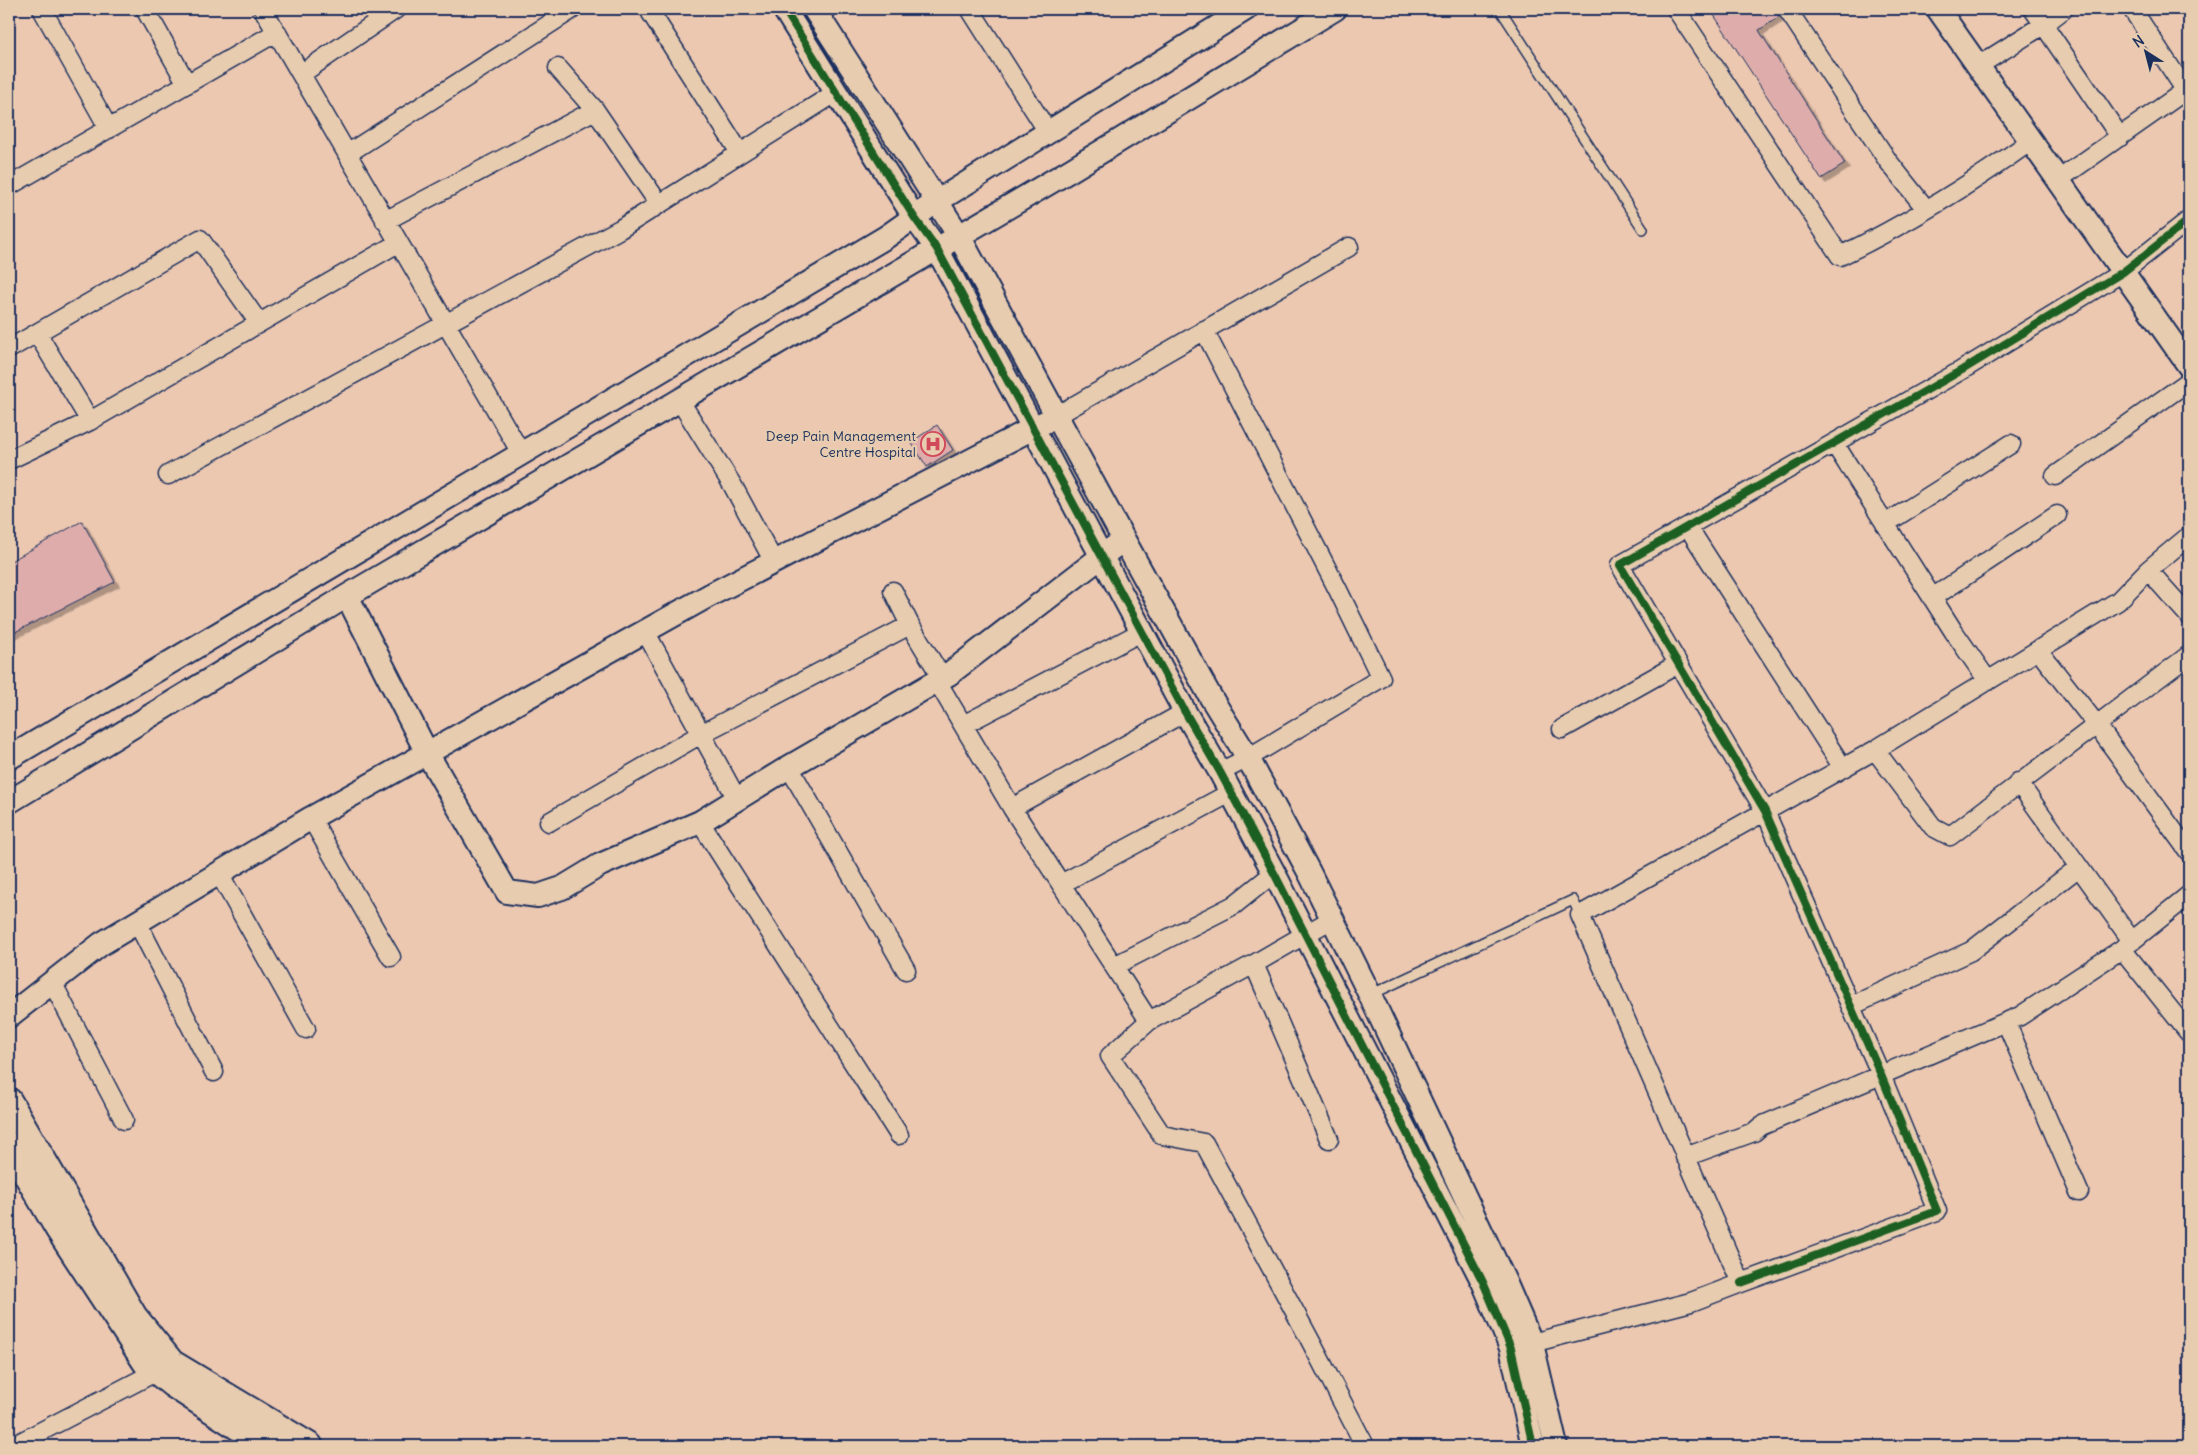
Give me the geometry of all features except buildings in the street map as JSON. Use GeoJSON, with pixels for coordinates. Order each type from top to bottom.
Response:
{"type":"FeatureCollection","features":[{"type":"Feature","properties":{"kind":"main road"},"geometry":{"type":"LineString","coordinates":[[9,1101],[164,1368],[267,1446]]}},
{"type":"Feature","properties":{"kind":"main road"},"geometry":{"type":"LineString","coordinates":[[9,1145],[58,1229],[146,1363],[164,1368],[310,1446]]}},
{"type":"Feature","properties":{"kind":"street"},"geometry":{"type":"LineString","coordinates":[[42,9],[109,129]]}},
{"type":"Feature","properties":{"kind":"street"},"geometry":{"type":"LineString","coordinates":[[145,9],[187,84]]}},
{"type":"Feature","properties":{"kind":"street"},"geometry":{"type":"LineString","coordinates":[[263,9],[520,453]]}},
{"type":"Feature","properties":{"kind":"street"},"geometry":{"type":"LineString","coordinates":[[301,74],[396,9]]}},
{"type":"Feature","properties":{"kind":"street"},"geometry":{"type":"LineString","coordinates":[[347,154],[573,9]]}},
{"type":"Feature","properties":{"kind":"street"},"geometry":{"type":"LineString","coordinates":[[784,9],[914,217],[937,249],[1185,712],[1220,772],[1274,873],[1483,1282],[1521,1346],[1533,1446]]}},
{"type":"Feature","properties":{"kind":"street"},"geometry":{"type":"LineString","coordinates":[[814,9],[959,236],[1210,696],[1248,758],[1332,919],[1493,1254],[1521,1346],[1556,1446]]}},
{"type":"Feature","properties":{"kind":"street"},"geometry":{"type":"LineString","coordinates":[[970,9],[1048,132]]}},
{"type":"Feature","properties":{"kind":"street"},"geometry":{"type":"LineString","coordinates":[[9,758],[886,237],[936,202],[1246,9]]}},
{"type":"Feature","properties":{"kind":"street"},"geometry":{"type":"LineString","coordinates":[[9,802],[347,596],[959,236],[1335,9]]}},
{"type":"Feature","properties":{"kind":"street"},"geometry":{"type":"LineString","coordinates":[[1676,9],[1840,256],[1872,241],[1979,178],[2031,141]]}},
{"type":"Feature","properties":{"kind":"street"},"geometry":{"type":"LineString","coordinates":[[1787,9],[1888,162],[1926,209]]}},
{"type":"Feature","properties":{"kind":"street"},"geometry":{"type":"LineString","coordinates":[[1938,9],[2189,366]]}},
{"type":"Feature","properties":{"kind":"street"},"geometry":{"type":"LineString","coordinates":[[2032,9],[2120,137]]}},
{"type":"Feature","properties":{"kind":"street"},"geometry":{"type":"LineString","coordinates":[[1978,66],[2044,25],[2064,9]]}},
{"type":"Feature","properties":{"kind":"street"},"geometry":{"type":"LineString","coordinates":[[2058,180],[2188,89],[2132,9]]}},
{"type":"Feature","properties":{"kind":"street"},"geometry":{"type":"LineString","coordinates":[[651,13],[740,153]]}},
{"type":"Feature","properties":{"kind":"street"},"geometry":{"type":"LineString","coordinates":[[9,186],[277,32]]}},
{"type":"Feature","properties":{"kind":"street"},"geometry":{"type":"LineString","coordinates":[[558,68],[595,110],[659,204]]}},
{"type":"Feature","properties":{"kind":"street"},"geometry":{"type":"LineString","coordinates":[[168,475],[620,229],[837,92]]}},
{"type":"Feature","properties":{"kind":"street"},"geometry":{"type":"LineString","coordinates":[[386,221],[595,110]]}},
{"type":"Feature","properties":{"kind":"street"},"geometry":{"type":"LineString","coordinates":[[1521,1346],[1691,1302],[1937,1211],[1851,1006],[1765,812],[1620,565],[1962,370],[2123,272],[2189,220]]}},
{"type":"Feature","properties":{"kind":"street"},"geometry":{"type":"LineString","coordinates":[[9,349],[200,239],[259,323]]}},
{"type":"Feature","properties":{"kind":"street"},"geometry":{"type":"LineString","coordinates":[[9,460],[90,421],[398,243]]}},
{"type":"Feature","properties":{"kind":"street"},"geometry":{"type":"LineString","coordinates":[[9,1016],[102,944],[311,818],[645,631],[774,562],[1034,429],[1349,247]]}},
{"type":"Feature","properties":{"kind":"street"},"geometry":{"type":"LineString","coordinates":[[1204,330],[1338,590],[1380,678],[1248,758],[1220,772]]}},
{"type":"Feature","properties":{"kind":"street"},"geometry":{"type":"LineString","coordinates":[[37,333],[90,421]]}},
{"type":"Feature","properties":{"kind":"street"},"geometry":{"type":"LineString","coordinates":[[2054,476],[2189,381]]}},
{"type":"Feature","properties":{"kind":"street"},"geometry":{"type":"LineString","coordinates":[[680,401],[733,486],[774,562]]}},
{"type":"Feature","properties":{"kind":"street"},"geometry":{"type":"LineString","coordinates":[[1834,443],[1932,598],[1988,681]]}},
{"type":"Feature","properties":{"kind":"street"},"geometry":{"type":"LineString","coordinates":[[1885,524],[2011,444]]}},
{"type":"Feature","properties":{"kind":"street"},"geometry":{"type":"LineString","coordinates":[[1932,598],[2057,515]]}},
{"type":"Feature","properties":{"kind":"street"},"geometry":{"type":"LineString","coordinates":[[1688,527],[1842,768]]}},
{"type":"Feature","properties":{"kind":"street"},"geometry":{"type":"LineString","coordinates":[[1741,1283],[1580,915],[1875,750],[2118,602],[2148,570],[2189,536]]}},
{"type":"Feature","properties":{"kind":"street"},"geometry":{"type":"LineString","coordinates":[[347,596],[427,753],[507,892],[538,896],[562,888],[600,865],[700,822],[789,767],[940,679],[1124,540]]}},
{"type":"Feature","properties":{"kind":"street"},"geometry":{"type":"LineString","coordinates":[[2148,570],[2189,616]]}},
{"type":"Feature","properties":{"kind":"street"},"geometry":{"type":"LineString","coordinates":[[892,591],[963,725],[1012,808],[1149,1020]]}},
{"type":"Feature","properties":{"kind":"street"},"geometry":{"type":"LineString","coordinates":[[550,822],[701,734],[910,625]]}},
{"type":"Feature","properties":{"kind":"street"},"geometry":{"type":"LineString","coordinates":[[645,631],[736,800]]}},
{"type":"Feature","properties":{"kind":"street"},"geometry":{"type":"LineString","coordinates":[[963,725],[1143,632]]}},
{"type":"Feature","properties":{"kind":"street"},"geometry":{"type":"LineString","coordinates":[[2038,650],[2096,724],[2189,852]]}},
{"type":"Feature","properties":{"kind":"street"},"geometry":{"type":"LineString","coordinates":[[1875,750],[1933,827],[1950,836],[2018,782],[2189,655]]}},
{"type":"Feature","properties":{"kind":"street"},"geometry":{"type":"LineString","coordinates":[[1562,729],[1678,664]]}},
{"type":"Feature","properties":{"kind":"street"},"geometry":{"type":"LineString","coordinates":[[1012,808],[1185,712]]}},
{"type":"Feature","properties":{"kind":"street"},"geometry":{"type":"LineString","coordinates":[[789,767],[906,970]]}},
{"type":"Feature","properties":{"kind":"street"},"geometry":{"type":"LineString","coordinates":[[2018,782],[2079,867],[2127,945],[2189,1032]]}},
{"type":"Feature","properties":{"kind":"street"},"geometry":{"type":"LineString","coordinates":[[1061,884],[1230,793]]}},
{"type":"Feature","properties":{"kind":"street"},"geometry":{"type":"LineString","coordinates":[[311,818],[391,956]]}},
{"type":"Feature","properties":{"kind":"street"},"geometry":{"type":"LineString","coordinates":[[700,822],[899,1136]]}},
{"type":"Feature","properties":{"kind":"street"},"geometry":{"type":"LineString","coordinates":[[1851,1006],[1971,951],[2079,867]]}},
{"type":"Feature","properties":{"kind":"street"},"geometry":{"type":"LineString","coordinates":[[219,873],[306,1029]]}},
{"type":"Feature","properties":{"kind":"street"},"geometry":{"type":"LineString","coordinates":[[1114,966],[1234,905],[1274,873]]}},
{"type":"Feature","properties":{"kind":"street"},"geometry":{"type":"LineString","coordinates":[[1685,1157],[1754,1132],[1761,1126],[2020,1016],[2127,945],[2189,895]]}},
{"type":"Feature","properties":{"kind":"street"},"geometry":{"type":"LineString","coordinates":[[1332,919],[1254,964],[1149,1020],[1110,1056],[1162,1135],[1204,1143],[1310,1340],[1364,1446]]}},
{"type":"Feature","properties":{"kind":"street"},"geometry":{"type":"LineString","coordinates":[[137,922],[214,1072]]}},
{"type":"Feature","properties":{"kind":"street"},"geometry":{"type":"LineString","coordinates":[[1254,964],[1328,1139]]}},
{"type":"Feature","properties":{"kind":"street"},"geometry":{"type":"LineString","coordinates":[[52,982],[124,1120]]}},
{"type":"Feature","properties":{"kind":"street"},"geometry":{"type":"LineString","coordinates":[[2006,1022],[2079,1192]]}},
{"type":"Feature","properties":{"kind":"street"},"geometry":{"type":"LineString","coordinates":[[13,1446],[164,1368]]}},
{"type":"Feature","properties":{"kind":"lane"},"geometry":{"type":"LineString","coordinates":[[1500,9],[1643,229]]}},
{"type":"Feature","properties":{"kind":"lane"},"geometry":{"type":"LineString","coordinates":[[1370,995],[1573,900],[1580,915]]}},
{"type":"Feature","properties":{"kind":"cycle path"},"geometry":{"type":"LineString","coordinates":[[784,9],[914,217],[937,249],[1185,712],[1220,772],[1274,873],[1483,1282],[1511,1348],[1533,1446]]}},
{"type":"Feature","properties":{"kind":"cycle path"},"geometry":{"type":"LineString","coordinates":[[1741,1283],[1937,1211],[1881,1075],[1765,811],[1620,565],[1962,370],[2123,272],[2189,220]]}},
{"type":"Feature","properties":{"kind":"place","name":"Deep Pain Management Centre Hospital"},"geometry":{"type":"Point","coordinates":[933,444]}}]}
